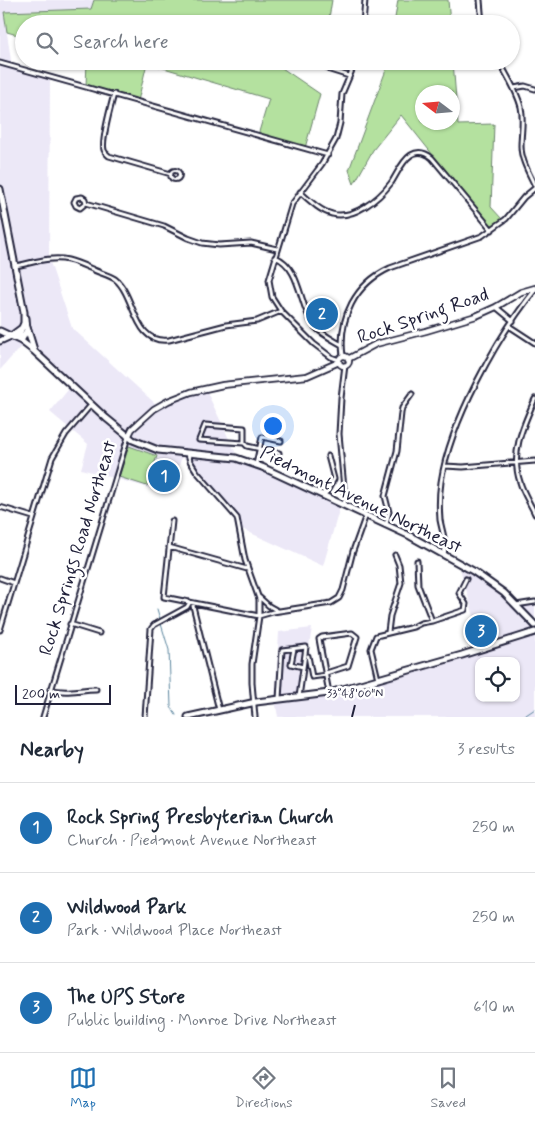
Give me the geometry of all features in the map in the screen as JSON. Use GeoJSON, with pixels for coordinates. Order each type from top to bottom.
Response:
{"type":"FeatureCollection","features":[{"type":"Feature","properties":{"kind":"main road"},"geometry":{"type":"LineString","coordinates":[[0,189],[2,211],[26,315],[25,327],[19,340]]}},
{"type":"Feature","properties":{"kind":"main road"},"geometry":{"type":"LineString","coordinates":[[0,341],[25,327]]}},
{"type":"Feature","properties":{"kind":"main road"},"geometry":{"type":"LineString","coordinates":[[25,327],[34,351]]}},
{"type":"Feature","properties":{"kind":"main road","name":"Piedmont Avenue Northeast"},"geometry":{"type":"LineString","coordinates":[[0,331],[19,340],[34,351],[128,437],[158,450],[225,457],[256,464],[444,554],[487,579],[535,625]]}},
{"type":"Feature","properties":{"kind":"main road"},"geometry":{"type":"LineString","coordinates":[[188,717],[253,703],[329,693],[535,632]]}},
{"type":"Feature","properties":{"kind":"street"},"geometry":{"type":"LineString","coordinates":[[364,15],[365,0]]}},
{"type":"Feature","properties":{"kind":"street"},"geometry":{"type":"LineString","coordinates":[[480,0],[481,15]]}},
{"type":"Feature","properties":{"kind":"street"},"geometry":{"type":"LineString","coordinates":[[0,63],[15,67]]}},
{"type":"Feature","properties":{"kind":"street"},"geometry":{"type":"LineString","coordinates":[[26,70],[328,155]]}},
{"type":"Feature","properties":{"kind":"street"},"geometry":{"type":"LineString","coordinates":[[330,70],[349,76]]}},
{"type":"Feature","properties":{"kind":"street"},"geometry":{"type":"LineString","coordinates":[[339,361],[331,358],[314,344],[281,310],[272,297],[269,286],[277,249],[292,204],[328,155],[338,133],[342,94],[352,70]]}},
{"type":"Feature","properties":{"kind":"street"},"geometry":{"type":"LineString","coordinates":[[346,358],[342,345],[344,325],[350,305],[359,290],[371,278],[390,268],[472,240],[492,230],[506,219],[535,187],[522,155],[522,114],[519,100],[504,70]]}},
{"type":"Feature","properties":{"kind":"street"},"geometry":{"type":"LineString","coordinates":[[514,88],[525,86],[535,89]]}},
{"type":"Feature","properties":{"kind":"street"},"geometry":{"type":"LineString","coordinates":[[114,94],[106,129],[105,153],[109,156],[171,174]]}},
{"type":"Feature","properties":{"kind":"street"},"geometry":{"type":"LineString","coordinates":[[300,192],[327,213],[347,214],[373,201],[391,182],[410,156],[416,153],[423,153],[432,158],[492,230]]}},
{"type":"Feature","properties":{"kind":"street"},"geometry":{"type":"LineString","coordinates":[[86,203],[164,226],[202,243],[220,245],[251,243],[277,249]]}},
{"type":"Feature","properties":{"kind":"street"},"geometry":{"type":"LineString","coordinates":[[275,257],[281,260],[294,277],[314,326],[342,345]]}},
{"type":"Feature","properties":{"kind":"street"},"geometry":{"type":"LineString","coordinates":[[15,266],[49,259],[62,259],[75,262],[111,277],[121,287],[144,332],[151,338],[160,341],[226,325],[256,321],[281,310]]}},
{"type":"Feature","properties":{"kind":"street"},"geometry":{"type":"LineString","coordinates":[[444,554],[446,548],[439,504],[441,480],[457,429],[488,361],[509,326],[535,289]]}},
{"type":"Feature","properties":{"kind":"street","name":"Rock Spring Road"},"geometry":{"type":"LineString","coordinates":[[346,358],[348,362],[344,365],[339,361],[376,344],[446,326],[496,307],[521,292],[535,289]]}},
{"type":"Feature","properties":{"kind":"street"},"geometry":{"type":"LineString","coordinates":[[517,295],[525,294],[529,298]]}},
{"type":"Feature","properties":{"kind":"street"},"geometry":{"type":"LineString","coordinates":[[496,307],[513,321]]}},
{"type":"Feature","properties":{"kind":"street"},"geometry":{"type":"LineString","coordinates":[[509,326],[535,343]]}},
{"type":"Feature","properties":{"kind":"street","name":"Rock Springs Road Northeast"},"geometry":{"type":"LineString","coordinates":[[43,717],[128,437],[135,427],[154,409],[191,392],[223,385],[307,376],[339,361]]}},
{"type":"Feature","properties":{"kind":"street"},"geometry":{"type":"LineString","coordinates":[[344,365],[339,434],[344,505]]}},
{"type":"Feature","properties":{"kind":"street"},"geometry":{"type":"LineString","coordinates":[[386,525],[389,512],[385,496],[397,451],[400,413],[412,394]]}},
{"type":"Feature","properties":{"kind":"street"},"geometry":{"type":"LineString","coordinates":[[535,399],[519,437],[516,463],[520,483],[535,514]]}},
{"type":"Feature","properties":{"kind":"street"},"geometry":{"type":"LineString","coordinates":[[0,630],[55,451],[66,434],[92,404]]}},
{"type":"Feature","properties":{"kind":"street"},"geometry":{"type":"LineString","coordinates":[[244,443],[245,430],[243,427],[205,426],[199,440],[244,443],[247,446],[279,453]]}},
{"type":"Feature","properties":{"kind":"street"},"geometry":{"type":"LineString","coordinates":[[256,464],[262,437],[281,441]]}},
{"type":"Feature","properties":{"kind":"street"},"geometry":{"type":"LineString","coordinates":[[188,454],[197,472],[237,518],[248,569],[259,597],[259,616],[252,664],[255,717]]}},
{"type":"Feature","properties":{"kind":"street"},"geometry":{"type":"LineString","coordinates":[[322,495],[326,493],[334,479],[328,456]]}},
{"type":"Feature","properties":{"kind":"street"},"geometry":{"type":"LineString","coordinates":[[445,466],[463,467],[535,461]]}},
{"type":"Feature","properties":{"kind":"street"},"geometry":{"type":"LineString","coordinates":[[0,507],[34,517]]}},
{"type":"Feature","properties":{"kind":"street"},"geometry":{"type":"LineString","coordinates":[[172,521],[164,595],[166,597],[259,616],[278,611],[328,604],[339,598],[366,515]]}},
{"type":"Feature","properties":{"kind":"street"},"geometry":{"type":"LineString","coordinates":[[169,547],[248,569]]}},
{"type":"Feature","properties":{"kind":"street","name":"Piedmont Avenue Northeast"},"geometry":{"type":"LineString","coordinates":[[388,632],[390,616],[401,584],[395,554]]}},
{"type":"Feature","properties":{"kind":"street","name":"Piedmont Avenue Northeast"},"geometry":{"type":"LineString","coordinates":[[417,561],[418,585],[432,621],[465,610],[465,602],[459,593],[466,579]]}},
{"type":"Feature","properties":{"kind":"street"},"geometry":{"type":"LineString","coordinates":[[0,578],[14,583]]}},
{"type":"Feature","properties":{"kind":"street"},"geometry":{"type":"LineString","coordinates":[[259,597],[278,611]]}},
{"type":"Feature","properties":{"kind":"street"},"geometry":{"type":"LineString","coordinates":[[192,602],[219,710]]}},
{"type":"Feature","properties":{"kind":"street"},"geometry":{"type":"LineString","coordinates":[[145,717],[151,629],[154,625],[187,607],[192,602]]}},
{"type":"Feature","properties":{"kind":"street"},"geometry":{"type":"LineString","coordinates":[[516,605],[535,602]]}},
{"type":"Feature","properties":{"kind":"street"},"geometry":{"type":"LineString","coordinates":[[378,679],[373,664],[372,644],[376,636],[432,621]]}},
{"type":"Feature","properties":{"kind":"street"},"geometry":{"type":"LineString","coordinates":[[70,624],[99,633]]}},
{"type":"Feature","properties":{"kind":"street"},"geometry":{"type":"LineString","coordinates":[[308,656],[312,677],[326,674],[348,666],[357,637],[355,634],[342,634],[319,639],[326,674],[329,693]]}},
{"type":"Feature","properties":{"kind":"street"},"geometry":{"type":"LineString","coordinates":[[279,699],[282,650],[306,647],[299,696]]}},
{"type":"Feature","properties":{"kind":"street"},"geometry":{"type":"LineString","coordinates":[[294,649],[291,664],[303,667]]}},
{"type":"Feature","properties":{"kind":"street"},"geometry":{"type":"LineString","coordinates":[[50,689],[66,692],[80,689],[96,689]]}},
{"type":"Feature","properties":{"kind":"shaded area"},"geometry":{"type":"Polygon","coordinates":[[[0,0],[94,0],[91,9],[4,13],[12,67],[15,68],[15,70],[23,70],[50,77],[49,259],[72,328],[158,406],[205,388],[239,460],[269,469],[341,503],[323,566],[242,529],[232,509],[182,456],[171,494],[81,469],[88,444],[50,412],[72,385],[24,343],[0,370],[0,0]]]}},
{"type":"Feature","properties":{"kind":"shaded area"},"geometry":{"type":"Polygon","coordinates":[[[458,562],[492,583],[518,606],[535,602],[535,717],[278,717],[275,700],[279,632],[312,628],[301,694],[335,692],[483,647],[458,562]]]}},
{"type":"Feature","properties":{"kind":"green space"},"geometry":{"type":"Polygon","coordinates":[[[94,0],[332,0],[330,15],[15,15],[15,34],[7,32],[4,12],[91,9],[94,0]]]}},
{"type":"Feature","properties":{"kind":"green space"},"geometry":{"type":"Polygon","coordinates":[[[398,0],[448,0],[449,15],[396,15],[398,0]]]}},
{"type":"Feature","properties":{"kind":"green space"},"geometry":{"type":"Polygon","coordinates":[[[87,70],[145,70],[138,101],[86,86],[87,70]]]}},
{"type":"Feature","properties":{"kind":"green space"},"geometry":{"type":"Polygon","coordinates":[[[171,70],[285,70],[320,94],[305,148],[258,135],[269,99],[171,70]]]}},
{"type":"Feature","properties":{"kind":"green space"},"geometry":{"type":"Polygon","coordinates":[[[386,70],[454,70],[455,85],[415,85],[415,130],[460,130],[460,125],[494,124],[491,207],[502,219],[492,229],[401,115],[373,150],[354,184],[349,170],[386,70]]]}},
{"type":"Feature","properties":{"kind":"green space"},"geometry":{"type":"Polygon","coordinates":[[[129,446],[157,456],[147,486],[119,477],[129,446]]]}},
{"type":"Feature","properties":{"kind":"waterway"},"geometry":{"type":"LineString","coordinates":[[157,609],[160,619]]}},
{"type":"Feature","properties":{"kind":"waterway"},"geometry":{"type":"LineString","coordinates":[[161,624],[169,650],[171,707],[176,715]]}},
{"type":"Feature","properties":{"kind":"waterway"},"geometry":{"type":"LineString","coordinates":[[523,717],[535,709]]}},
{"type":"Feature","properties":{"kind":"place","name":"Wildwood Park"},"geometry":{"type":"Point","coordinates":[322,314]}},
{"type":"Feature","properties":{"kind":"place","name":"Rock Spring Presbyterian Church"},"geometry":{"type":"Point","coordinates":[164,476]}},
{"type":"Feature","properties":{"kind":"place","name":"The UPS Store"},"geometry":{"type":"Point","coordinates":[481,631]}}]}
